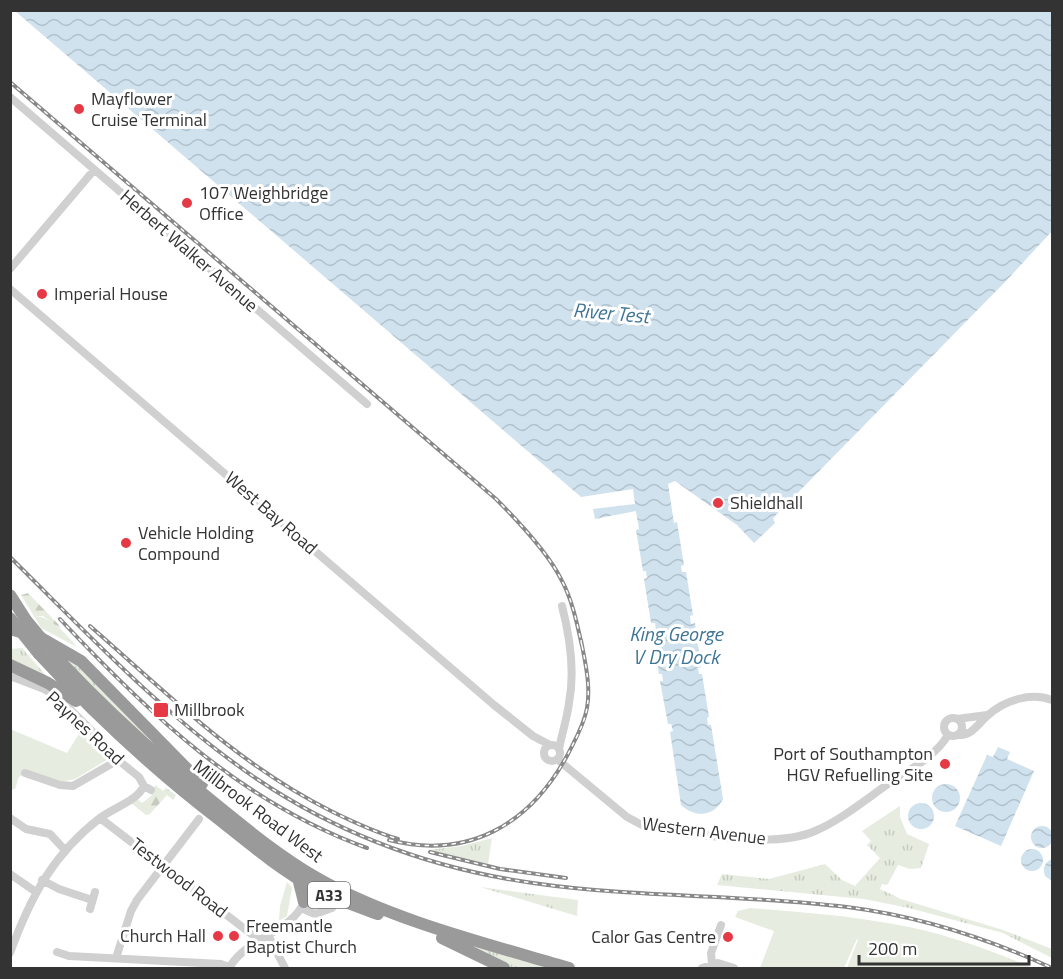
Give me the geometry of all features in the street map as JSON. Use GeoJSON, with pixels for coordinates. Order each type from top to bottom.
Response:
{"type":"FeatureCollection","features":[{"type":"Feature","properties":{"kind":"highway","name":"Millbrook Road West"},"geometry":{"type":"LineString","coordinates":[[10,595],[26,620],[61,662],[143,744],[277,853],[349,894],[462,937],[569,969]]}},
{"type":"Feature","properties":{"kind":"highway","name":"Millbrook Road West"},"geometry":{"type":"LineString","coordinates":[[10,618],[39,654],[106,724],[173,785],[298,878],[344,902],[451,941],[504,969]]}},
{"type":"Feature","properties":{"kind":"highway"},"geometry":{"type":"LineString","coordinates":[[10,629],[41,638],[81,661],[234,818]]}},
{"type":"Feature","properties":{"kind":"highway"},"geometry":{"type":"LineString","coordinates":[[10,665],[63,692],[106,724]]}},
{"type":"Feature","properties":{"kind":"highway"},"geometry":{"type":"LineString","coordinates":[[298,878],[303,905]]}},
{"type":"Feature","properties":{"kind":"highway"},"geometry":{"type":"LineString","coordinates":[[303,905],[312,895],[323,892]]}},
{"type":"Feature","properties":{"kind":"street","name":"Herbert Walker Avenue"},"geometry":{"type":"LineString","coordinates":[[10,97],[367,404]]}},
{"type":"Feature","properties":{"kind":"street"},"geometry":{"type":"LineString","coordinates":[[10,269],[94,170]]}},
{"type":"Feature","properties":{"kind":"street","name":"West Bay Road"},"geometry":{"type":"LineString","coordinates":[[10,289],[485,698],[551,748]]}},
{"type":"Feature","properties":{"kind":"street"},"geometry":{"type":"LineString","coordinates":[[557,759],[560,753],[551,748],[562,732],[570,700],[571,681],[568,636],[562,606]]}},
{"type":"Feature","properties":{"kind":"street","name":"Paynes Road"},"geometry":{"type":"LineString","coordinates":[[10,676],[58,697],[148,788],[100,818]]}},
{"type":"Feature","properties":{"kind":"street"},"geometry":{"type":"LineString","coordinates":[[987,716],[949,719],[944,728],[953,735],[968,734],[987,716],[1009,702],[1035,696],[1053,700]]}},
{"type":"Feature","properties":{"kind":"street"},"geometry":{"type":"LineString","coordinates":[[953,735],[961,731],[962,726],[957,719]]}},
{"type":"Feature","properties":{"kind":"street","name":"Western Avenue"},"geometry":{"type":"LineString","coordinates":[[551,748],[547,759],[552,761],[557,759],[634,822],[642,825],[756,840],[775,840],[815,831],[936,751],[953,735]]}},
{"type":"Feature","properties":{"kind":"street"},"geometry":{"type":"LineString","coordinates":[[25,773],[60,785],[73,786],[118,760]]}},
{"type":"Feature","properties":{"kind":"street"},"geometry":{"type":"LineString","coordinates":[[10,818],[26,829],[50,834],[64,849]]}},
{"type":"Feature","properties":{"kind":"street"},"geometry":{"type":"LineString","coordinates":[[10,953],[13,940],[42,880],[64,849],[100,818]]}},
{"type":"Feature","properties":{"kind":"street","name":"Testwood Road"},"geometry":{"type":"LineString","coordinates":[[100,818],[258,939]]}},
{"type":"Feature","properties":{"kind":"street"},"geometry":{"type":"LineString","coordinates":[[116,958],[131,911],[137,900],[199,819]]}},
{"type":"Feature","properties":{"kind":"street"},"geometry":{"type":"LineString","coordinates":[[10,874],[36,892]]}},
{"type":"Feature","properties":{"kind":"street"},"geometry":{"type":"LineString","coordinates":[[42,880],[59,889],[92,900]]}},
{"type":"Feature","properties":{"kind":"street"},"geometry":{"type":"LineString","coordinates":[[57,952],[69,956],[221,964],[229,968],[238,954],[287,922],[303,905],[315,914],[332,908]]}},
{"type":"Feature","properties":{"kind":"street"},"geometry":{"type":"LineString","coordinates":[[712,964],[711,953],[721,925]]}},
{"type":"Feature","properties":{"kind":"street"},"geometry":{"type":"LineString","coordinates":[[268,935],[285,969]]}},
{"type":"Feature","properties":{"kind":"street"},"geometry":{"type":"LineString","coordinates":[[702,969],[718,963],[734,969]]}},
{"type":"Feature","properties":{"kind":"green space"},"geometry":{"type":"Polygon","coordinates":[[[28,593],[61,629],[43,616],[34,616],[21,595],[28,593]]]}},
{"type":"Feature","properties":{"kind":"green space"},"geometry":{"type":"Polygon","coordinates":[[[34,616],[52,622],[77,647],[41,628],[34,616]]]}},
{"type":"Feature","properties":{"kind":"green space"},"geometry":{"type":"Polygon","coordinates":[[[22,648],[48,678],[11,661],[11,649],[22,648]]]}},
{"type":"Feature","properties":{"kind":"green space"},"geometry":{"type":"Polygon","coordinates":[[[61,653],[80,665],[177,766],[110,708],[61,653]]]}},
{"type":"Feature","properties":{"kind":"green space"},"geometry":{"type":"Polygon","coordinates":[[[84,726],[110,758],[75,779],[60,782],[25,773],[19,777],[15,789],[11,790],[10,729],[67,753],[84,726]]]}},
{"type":"Feature","properties":{"kind":"green space"},"geometry":{"type":"Polygon","coordinates":[[[155,785],[163,791],[166,788],[176,795],[173,800],[167,795],[150,814],[146,815],[130,802],[136,798],[142,803],[151,796],[155,785]]]}},
{"type":"Feature","properties":{"kind":"green space"},"geometry":{"type":"Polygon","coordinates":[[[900,806],[900,817],[907,834],[929,844],[921,868],[910,869],[898,865],[887,885],[882,884],[880,889],[901,899],[1003,930],[1052,949],[1052,958],[1003,933],[909,908],[864,899],[717,885],[722,874],[769,879],[825,864],[842,880],[855,886],[880,858],[867,845],[871,841],[862,831],[900,806]]]}},
{"type":"Feature","properties":{"kind":"green space"},"geometry":{"type":"Polygon","coordinates":[[[492,838],[488,864],[428,850],[462,846],[492,838]]]}},
{"type":"Feature","properties":{"kind":"green space"},"geometry":{"type":"Polygon","coordinates":[[[287,882],[292,888],[287,916],[279,921],[280,906],[287,882]]]}},
{"type":"Feature","properties":{"kind":"green space"},"geometry":{"type":"Polygon","coordinates":[[[480,887],[578,900],[577,916],[480,887]]]}},
{"type":"Feature","properties":{"kind":"green space"},"geometry":{"type":"Polygon","coordinates":[[[750,908],[839,916],[911,927],[964,942],[1033,968],[847,968],[857,939],[844,968],[760,968],[774,931],[735,917],[738,911],[750,908]]]}},
{"type":"Feature","properties":{"kind":"green space"},"geometry":{"type":"Polygon","coordinates":[[[474,945],[548,968],[513,968],[473,948],[474,945]]]}},
{"type":"Feature","properties":{"kind":"water"},"geometry":{"type":"Polygon","coordinates":[[[15,11],[1052,11],[1052,231],[1006,281],[773,518],[775,523],[754,543],[737,525],[675,481],[668,484],[684,565],[681,566],[682,572],[686,572],[693,615],[690,616],[691,624],[695,623],[701,667],[698,668],[699,674],[702,674],[709,717],[707,718],[708,725],[711,725],[723,799],[715,809],[698,814],[681,805],[670,732],[673,731],[671,724],[668,724],[660,681],[663,681],[662,674],[659,674],[652,630],[656,630],[655,623],[651,623],[644,579],[647,578],[646,571],[643,571],[636,530],[639,529],[636,511],[595,519],[593,509],[635,504],[633,489],[581,497],[15,11]]]}},
{"type":"Feature","properties":{"kind":"water"},"geometry":{"type":"Polygon","coordinates":[[[998,747],[1010,752],[1007,759],[1034,771],[1001,846],[955,826],[987,755],[993,757],[998,747]]]}},
{"type":"Feature","properties":{"kind":"water"},"geometry":{"type":"Polygon","coordinates":[[[946,784],[956,788],[960,798],[956,808],[946,812],[936,808],[932,798],[936,788],[946,784]]]}},
{"type":"Feature","properties":{"kind":"water"},"geometry":{"type":"Polygon","coordinates":[[[921,803],[930,807],[934,816],[930,825],[921,829],[912,825],[908,816],[912,807],[921,803]]]}},
{"type":"Feature","properties":{"kind":"water"},"geometry":{"type":"Polygon","coordinates":[[[1042,826],[1050,829],[1053,837],[1050,845],[1042,848],[1034,845],[1031,837],[1034,829],[1042,826]]]}},
{"type":"Feature","properties":{"kind":"water"},"geometry":{"type":"Polygon","coordinates":[[[1032,849],[1040,852],[1043,860],[1040,868],[1032,871],[1024,868],[1021,860],[1024,852],[1032,849]]]}},
{"type":"Feature","properties":{"kind":"water"},"geometry":{"type":"Polygon","coordinates":[[[1052,859],[1052,881],[1045,876],[1044,868],[1052,859]]]}},
{"type":"Feature","properties":{"kind":"railway"},"geometry":{"type":"LineString","coordinates":[[10,82],[496,499],[532,537],[555,569],[571,603],[582,646]]}},
{"type":"Feature","properties":{"kind":"railway"},"geometry":{"type":"LineString","coordinates":[[10,557],[159,702],[223,755],[257,779],[321,817],[389,847],[460,869],[533,883],[611,891],[808,903],[874,911],[926,922],[977,938],[1052,968]]}},
{"type":"Feature","properties":{"kind":"railway"},"geometry":{"type":"LineString","coordinates":[[60,619],[128,689],[163,721],[238,781],[279,807],[367,848]]}},
{"type":"Feature","properties":{"kind":"railway"},"geometry":{"type":"LineString","coordinates":[[90,626],[204,726],[265,772],[331,811],[398,839]]}},
{"type":"Feature","properties":{"kind":"railway"},"geometry":{"type":"LineString","coordinates":[[389,840],[418,845],[445,845],[470,840],[494,831],[515,818],[535,800],[553,779],[568,754],[586,714],[588,682],[581,640]]}},
{"type":"Feature","properties":{"kind":"railway"},"geometry":{"type":"LineString","coordinates":[[430,852],[500,869],[566,878]]}},
{"type":"Feature","properties":{"kind":"place","name":"Mayflower Cruise Terminal"},"geometry":{"type":"Point","coordinates":[79,109]}},
{"type":"Feature","properties":{"kind":"place","name":"107 Weighbridge Office"},"geometry":{"type":"Point","coordinates":[187,203]}},
{"type":"Feature","properties":{"kind":"place","name":"Imperial House"},"geometry":{"type":"Point","coordinates":[42,294]}},
{"type":"Feature","properties":{"kind":"place","name":"Shieldhall"},"geometry":{"type":"Point","coordinates":[718,503]}},
{"type":"Feature","properties":{"kind":"place","name":"Vehicle Holding Compound"},"geometry":{"type":"Point","coordinates":[126,543]}},
{"type":"Feature","properties":{"kind":"place","name":"Millbrook"},"geometry":{"type":"Point","coordinates":[161,710]}},
{"type":"Feature","properties":{"kind":"place","name":"Port of Southampton HGV Refuelling Site"},"geometry":{"type":"Point","coordinates":[945,764]}},
{"type":"Feature","properties":{"kind":"place","name":"Church Hall"},"geometry":{"type":"Point","coordinates":[218,936]}},
{"type":"Feature","properties":{"kind":"place","name":"Freemantle Baptist Church"},"geometry":{"type":"Point","coordinates":[234,936]}},
{"type":"Feature","properties":{"kind":"place","name":"Calor Gas Centre"},"geometry":{"type":"Point","coordinates":[728,937]}},
{"type":"Feature","properties":{"kind":"water label","name":"River Test"},"geometry":{"type":"Point","coordinates":[611,313]}},
{"type":"Feature","properties":{"kind":"water label","name":"King George V Dry Dock"},"geometry":{"type":"Point","coordinates":[676,646]}}]}
